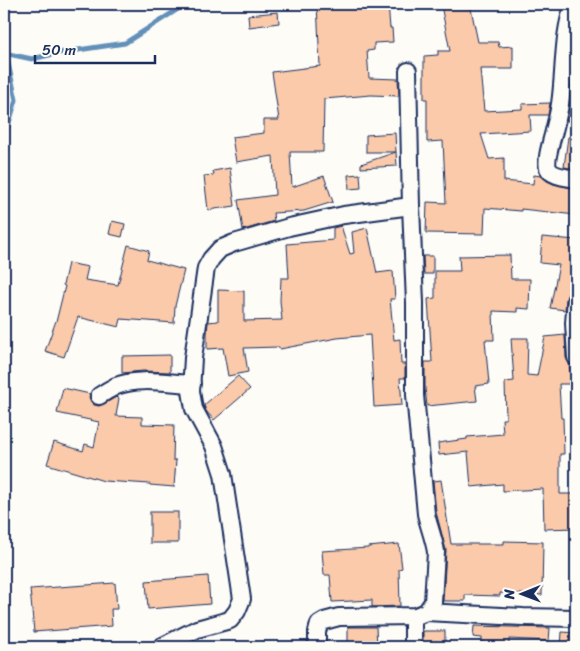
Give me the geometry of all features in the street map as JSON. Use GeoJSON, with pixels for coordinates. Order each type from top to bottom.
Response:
{"type":"FeatureCollection","features":[{"type":"Feature","properties":{"kind":"street"},"geometry":{"type":"LineString","coordinates":[[574,4],[569,16],[560,104],[547,166],[550,172],[556,175],[576,179]]}},
{"type":"Feature","properties":{"kind":"street"},"geometry":{"type":"LineString","coordinates":[[408,71],[415,302],[415,395],[426,514],[436,552],[432,602],[419,614],[413,647]]}},
{"type":"Feature","properties":{"kind":"street"},"geometry":{"type":"LineString","coordinates":[[161,647],[197,629],[230,620],[237,611],[242,599],[223,474],[214,446],[194,410],[191,391],[193,358],[206,268],[211,258],[220,249],[234,243],[289,227],[335,217],[411,206]]}},
{"type":"Feature","properties":{"kind":"street"},"geometry":{"type":"LineString","coordinates":[[576,299],[574,322],[576,357]]}},
{"type":"Feature","properties":{"kind":"street"},"geometry":{"type":"LineString","coordinates":[[99,396],[118,385],[134,382],[192,384]]}},
{"type":"Feature","properties":{"kind":"street"},"geometry":{"type":"LineString","coordinates":[[318,647],[318,624],[339,617],[419,614],[576,618]]}},
{"type":"Feature","properties":{"kind":"building"},"geometry":{"type":"Polygon","coordinates":[[[317,4],[388,4],[393,42],[374,43],[374,50],[367,51],[369,78],[398,79],[399,96],[371,95],[324,99],[323,152],[290,152],[292,187],[324,176],[333,202],[304,211],[273,213],[274,221],[243,230],[238,200],[275,195],[273,156],[236,162],[232,137],[264,133],[264,120],[279,120],[272,72],[320,66],[317,4]]]}},
{"type":"Feature","properties":{"kind":"building"},"geometry":{"type":"Polygon","coordinates":[[[470,4],[478,42],[498,42],[499,47],[513,46],[513,69],[480,69],[484,111],[522,109],[522,104],[550,103],[548,115],[530,115],[531,131],[481,134],[489,159],[504,158],[504,181],[533,184],[534,175],[541,176],[554,184],[576,189],[576,215],[521,209],[521,211],[485,208],[484,234],[426,233],[427,202],[446,203],[443,141],[427,142],[424,56],[438,55],[438,51],[450,51],[441,5],[470,4]]]}},
{"type":"Feature","properties":{"kind":"building"},"geometry":{"type":"Polygon","coordinates":[[[278,12],[279,23],[249,27],[248,15],[278,12]]]}},
{"type":"Feature","properties":{"kind":"building"},"geometry":{"type":"Polygon","coordinates":[[[571,99],[576,99],[576,121],[567,121],[571,99]]]}},
{"type":"Feature","properties":{"kind":"building"},"geometry":{"type":"Polygon","coordinates":[[[395,133],[396,152],[366,152],[366,135],[395,133]]]}},
{"type":"Feature","properties":{"kind":"building"},"geometry":{"type":"Polygon","coordinates":[[[568,137],[576,137],[576,169],[564,167],[568,137]]]}},
{"type":"Feature","properties":{"kind":"building"},"geometry":{"type":"Polygon","coordinates":[[[396,152],[397,166],[361,168],[361,164],[396,152]]]}},
{"type":"Feature","properties":{"kind":"building"},"geometry":{"type":"Polygon","coordinates":[[[230,168],[235,206],[208,210],[204,176],[214,175],[213,171],[230,168]]]}},
{"type":"Feature","properties":{"kind":"building"},"geometry":{"type":"Polygon","coordinates":[[[360,174],[361,188],[349,189],[348,175],[360,174]]]}},
{"type":"Feature","properties":{"kind":"building"},"geometry":{"type":"Polygon","coordinates":[[[112,221],[125,224],[122,237],[109,234],[112,221]]]}},
{"type":"Feature","properties":{"kind":"building"},"geometry":{"type":"Polygon","coordinates":[[[341,226],[350,254],[354,253],[352,232],[367,228],[377,273],[393,271],[395,299],[390,299],[394,340],[400,339],[401,364],[405,364],[405,378],[400,378],[402,405],[374,407],[370,335],[337,338],[280,349],[279,347],[244,348],[248,372],[228,376],[223,348],[207,349],[208,322],[218,321],[218,290],[244,291],[244,321],[282,320],[280,301],[281,278],[289,278],[287,244],[333,240],[333,228],[341,226]]]}},
{"type":"Feature","properties":{"kind":"building"},"geometry":{"type":"Polygon","coordinates":[[[542,237],[576,240],[576,267],[574,266],[565,310],[550,308],[559,265],[540,263],[542,237]]]}},
{"type":"Feature","properties":{"kind":"building"},"geometry":{"type":"Polygon","coordinates":[[[128,245],[149,251],[147,260],[184,270],[175,306],[174,323],[121,319],[119,327],[78,317],[64,357],[45,351],[57,318],[65,286],[63,285],[68,263],[88,267],[85,280],[118,285],[128,245]]]}},
{"type":"Feature","properties":{"kind":"building"},"geometry":{"type":"Polygon","coordinates":[[[510,255],[511,279],[530,279],[529,309],[517,308],[517,312],[493,311],[494,340],[485,340],[489,384],[475,386],[477,401],[427,406],[425,362],[432,362],[428,299],[435,298],[435,271],[460,271],[459,256],[510,255]]]}},
{"type":"Feature","properties":{"kind":"building"},"geometry":{"type":"Polygon","coordinates":[[[423,256],[433,256],[433,274],[424,274],[423,256]]]}},
{"type":"Feature","properties":{"kind":"building"},"geometry":{"type":"Polygon","coordinates":[[[565,335],[566,358],[571,372],[571,384],[559,384],[561,418],[563,418],[564,454],[560,454],[560,494],[574,494],[575,528],[544,529],[543,489],[503,491],[503,484],[471,487],[468,452],[439,455],[438,443],[467,439],[467,437],[503,434],[502,419],[506,419],[505,382],[514,381],[511,338],[528,338],[527,375],[537,376],[545,337],[565,335]]]}},
{"type":"Feature","properties":{"kind":"building"},"geometry":{"type":"Polygon","coordinates":[[[170,355],[170,372],[143,371],[122,373],[122,356],[170,355]]]}},
{"type":"Feature","properties":{"kind":"building"},"geometry":{"type":"Polygon","coordinates":[[[238,376],[250,389],[214,420],[206,411],[204,405],[238,376]]]}},
{"type":"Feature","properties":{"kind":"building"},"geometry":{"type":"Polygon","coordinates":[[[63,388],[90,394],[91,402],[99,406],[116,397],[119,398],[116,416],[142,417],[142,424],[174,425],[173,460],[176,460],[174,487],[104,481],[47,464],[54,442],[83,451],[85,444],[94,447],[99,422],[57,413],[63,388]]]}},
{"type":"Feature","properties":{"kind":"building"},"geometry":{"type":"Polygon","coordinates":[[[441,480],[451,544],[504,544],[504,541],[543,542],[542,595],[500,593],[500,596],[465,595],[465,601],[443,601],[446,550],[436,512],[433,481],[441,480]]]}},
{"type":"Feature","properties":{"kind":"building"},"geometry":{"type":"Polygon","coordinates":[[[150,512],[178,512],[178,543],[150,543],[150,512]]]}},
{"type":"Feature","properties":{"kind":"building"},"geometry":{"type":"Polygon","coordinates":[[[399,544],[402,568],[399,569],[400,606],[372,607],[372,600],[332,602],[330,575],[324,575],[322,551],[399,544]]]}},
{"type":"Feature","properties":{"kind":"building"},"geometry":{"type":"Polygon","coordinates":[[[208,576],[210,604],[148,609],[146,581],[208,576]]]}},
{"type":"Feature","properties":{"kind":"building"},"geometry":{"type":"Polygon","coordinates":[[[115,583],[117,609],[111,609],[112,626],[34,632],[30,589],[115,583]]]}},
{"type":"Feature","properties":{"kind":"building"},"geometry":{"type":"Polygon","coordinates":[[[474,626],[550,628],[549,641],[509,639],[509,647],[482,647],[482,638],[473,637],[474,626]]]}},
{"type":"Feature","properties":{"kind":"building"},"geometry":{"type":"Polygon","coordinates":[[[348,627],[376,627],[377,647],[348,647],[348,627]]]}},
{"type":"Feature","properties":{"kind":"building"},"geometry":{"type":"Polygon","coordinates":[[[423,631],[445,631],[445,647],[423,647],[423,631]]]}},
{"type":"Feature","properties":{"kind":"building"},"geometry":{"type":"Polygon","coordinates":[[[562,632],[576,633],[576,647],[561,647],[562,632]]]}},
{"type":"Feature","properties":{"kind":"waterway"},"geometry":{"type":"LineString","coordinates":[[4,53],[32,59],[58,53],[125,43],[186,4]]}},
{"type":"Feature","properties":{"kind":"waterway"},"geometry":{"type":"LineString","coordinates":[[4,139],[16,100],[6,54]]}},
{"type":"Feature","properties":{"kind":"waterway"},"geometry":{"type":"LineString","coordinates":[[4,206],[4,261]]}}]}
